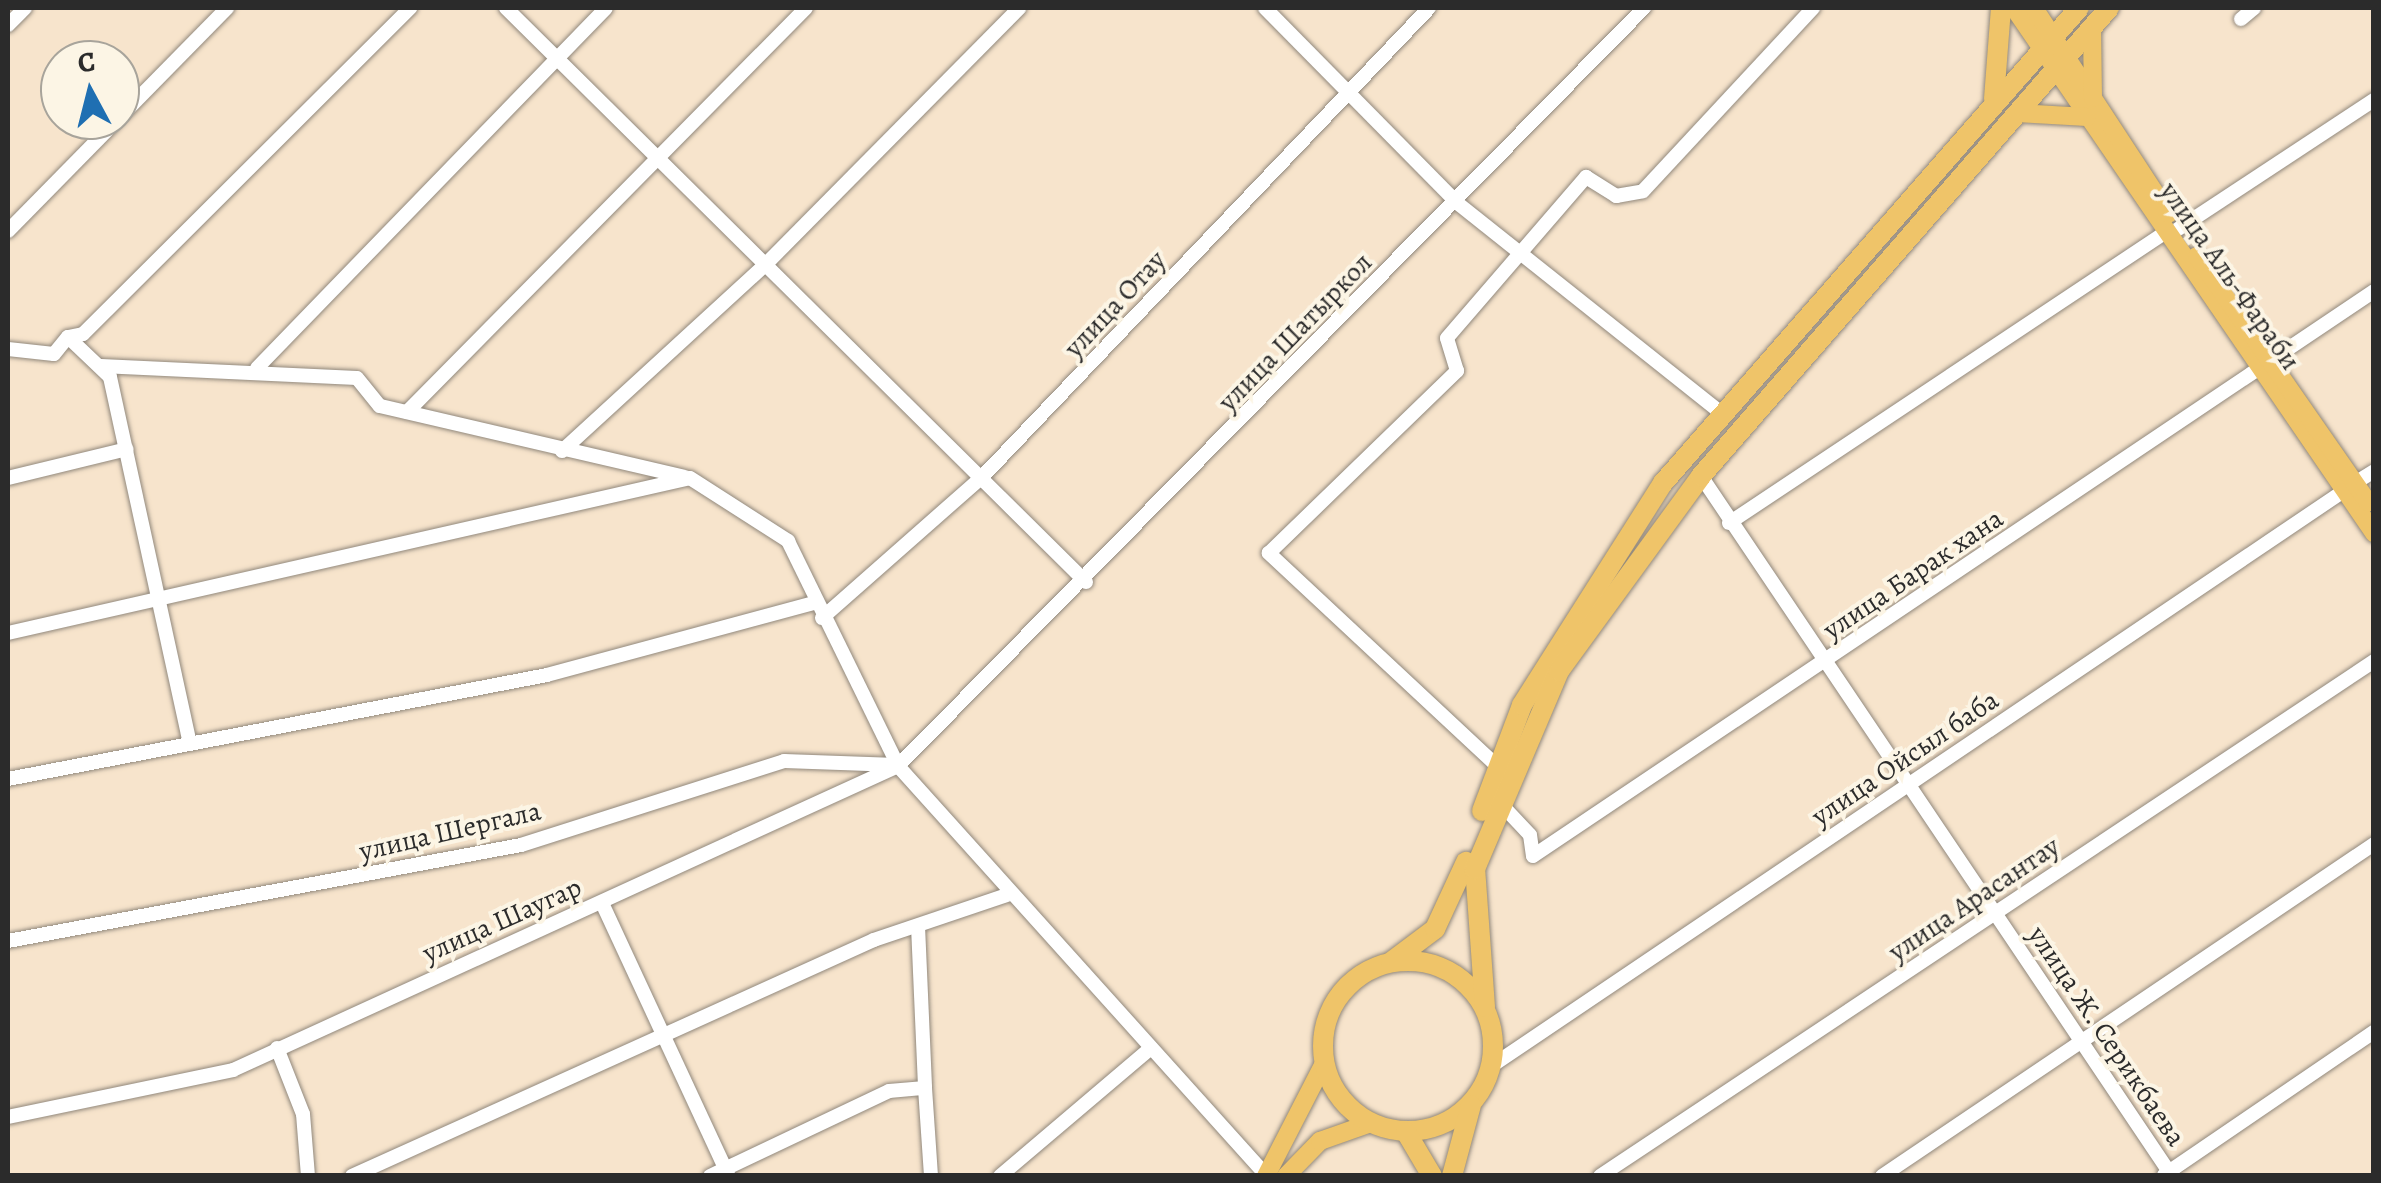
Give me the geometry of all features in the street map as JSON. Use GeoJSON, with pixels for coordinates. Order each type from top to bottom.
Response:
{"type":"FeatureCollection","features":[{"type":"Feature","properties":{"kind":"highway"},"geometry":{"type":"LineString","coordinates":[[1992,108],[2001,8]]}},
{"type":"Feature","properties":{"kind":"highway"},"geometry":{"type":"LineString","coordinates":[[1471,1105],[1406,1132],[1370,1124],[1349,1108],[1324,1063],[1337,1000],[1390,962],[1451,905],[1496,766],[1570,621],[1663,484],[2079,8]]}},
{"type":"Feature","properties":{"kind":"highway"},"geometry":{"type":"LineString","coordinates":[[1452,1176],[1471,1105],[1492,1065],[1472,889],[1498,801],[1559,672],[1701,476],[2109,8]]}},
{"type":"Feature","properties":{"kind":"highway"},"geometry":{"type":"LineString","coordinates":[[1390,962],[1445,968],[1485,1006]]}},
{"type":"Feature","properties":{"kind":"highway"},"geometry":{"type":"LineString","coordinates":[[1406,1132],[1432,1176]]}},
{"type":"Feature","properties":{"kind":"main road"},"geometry":{"type":"LineString","coordinates":[[2014,8],[2047,44]]}},
{"type":"Feature","properties":{"kind":"main road"},"geometry":{"type":"LineString","coordinates":[[2034,8],[2047,44]]}},
{"type":"Feature","properties":{"kind":"main road"},"geometry":{"type":"LineString","coordinates":[[2018,113],[2090,110],[2092,27]]}},
{"type":"Feature","properties":{"kind":"main road","name":"улица Аль-Фараби"},"geometry":{"type":"LineString","coordinates":[[2047,44],[2350,487],[2374,533]]}},
{"type":"Feature","properties":{"kind":"main road","name":"улица Аль-Фараби"},"geometry":{"type":"LineString","coordinates":[[2350,487],[2374,511]]}},
{"type":"Feature","properties":{"kind":"main road"},"geometry":{"type":"LineString","coordinates":[[1266,1175],[1324,1063]]}},
{"type":"Feature","properties":{"kind":"main road"},"geometry":{"type":"LineString","coordinates":[[1286,1176],[1320,1141],[1370,1124]]}},
{"type":"Feature","properties":{"kind":"street"},"geometry":{"type":"LineString","coordinates":[[8,25],[25,8]]}},
{"type":"Feature","properties":{"kind":"street"},"geometry":{"type":"LineString","coordinates":[[140,96],[227,8]]}},
{"type":"Feature","properties":{"kind":"street"},"geometry":{"type":"LineString","coordinates":[[8,349],[54,354],[68,337],[83,334],[410,8]]}},
{"type":"Feature","properties":{"kind":"street"},"geometry":{"type":"LineString","coordinates":[[506,8],[1086,582]]}},
{"type":"Feature","properties":{"kind":"street"},"geometry":{"type":"LineString","coordinates":[[256,368],[606,8]]}},
{"type":"Feature","properties":{"kind":"street"},"geometry":{"type":"LineString","coordinates":[[407,412],[806,8]]}},
{"type":"Feature","properties":{"kind":"street"},"geometry":{"type":"LineString","coordinates":[[562,450],[764,266],[1020,8]]}},
{"type":"Feature","properties":{"kind":"street"},"geometry":{"type":"LineString","coordinates":[[1265,8],[1456,202],[1523,250],[1724,416]]}},
{"type":"Feature","properties":{"kind":"street","name":"улица Отау"},"geometry":{"type":"LineString","coordinates":[[822,618],[979,480],[1428,8]]}},
{"type":"Feature","properties":{"kind":"street","name":"улица Шатыркол"},"geometry":{"type":"LineString","coordinates":[[981,690],[1644,8]]}},
{"type":"Feature","properties":{"kind":"street"},"geometry":{"type":"LineString","coordinates":[[1496,766],[1269,553],[1458,371],[1443,344],[1586,177],[1616,196],[1643,191],[1813,8]]}},
{"type":"Feature","properties":{"kind":"street"},"geometry":{"type":"LineString","coordinates":[[2241,19],[2254,8]]}},
{"type":"Feature","properties":{"kind":"street"},"geometry":{"type":"LineString","coordinates":[[1729,523],[2374,100]]}},
{"type":"Feature","properties":{"kind":"street"},"geometry":{"type":"LineString","coordinates":[[8,231],[97,140]]}},
{"type":"Feature","properties":{"kind":"street","name":"улица Барак хана"},"geometry":{"type":"LineString","coordinates":[[1498,801],[1530,835],[1533,856],[2374,291]]}},
{"type":"Feature","properties":{"kind":"street"},"geometry":{"type":"LineString","coordinates":[[68,337],[101,366],[127,449],[155,604],[190,744]]}},
{"type":"Feature","properties":{"kind":"street"},"geometry":{"type":"LineString","coordinates":[[101,366],[256,368],[357,378],[380,406],[690,478],[788,541],[812,603],[898,766],[1007,895],[1266,1175]]}},
{"type":"Feature","properties":{"kind":"street"},"geometry":{"type":"LineString","coordinates":[[8,478],[127,449]]}},
{"type":"Feature","properties":{"kind":"street","name":"улица Ойсыл баба"},"geometry":{"type":"LineString","coordinates":[[1492,1065],[2374,471]]}},
{"type":"Feature","properties":{"kind":"street","name":"улица Ж. Серикбаева"},"geometry":{"type":"LineString","coordinates":[[1701,476],[2168,1174]]}},
{"type":"Feature","properties":{"kind":"street"},"geometry":{"type":"LineString","coordinates":[[8,633],[155,604],[690,478]]}},
{"type":"Feature","properties":{"kind":"street"},"geometry":{"type":"LineString","coordinates":[[8,778],[546,675],[812,603]]}},
{"type":"Feature","properties":{"kind":"street","name":"улица Арасантау"},"geometry":{"type":"LineString","coordinates":[[1600,1176],[2374,661]]}},
{"type":"Feature","properties":{"kind":"street","name":"улица Шаугар"},"geometry":{"type":"LineString","coordinates":[[8,1117],[233,1070],[898,766],[981,690]]}},
{"type":"Feature","properties":{"kind":"street","name":"улица Шергала"},"geometry":{"type":"LineString","coordinates":[[8,941],[521,845],[784,762],[898,766]]}},
{"type":"Feature","properties":{"kind":"street"},"geometry":{"type":"LineString","coordinates":[[1882,1176],[2374,844]]}},
{"type":"Feature","properties":{"kind":"street"},"geometry":{"type":"LineString","coordinates":[[352,1176],[918,926],[1007,895]]}},
{"type":"Feature","properties":{"kind":"street"},"geometry":{"type":"LineString","coordinates":[[602,902],[726,1172]]}},
{"type":"Feature","properties":{"kind":"street"},"geometry":{"type":"LineString","coordinates":[[918,926],[931,1176]]}},
{"type":"Feature","properties":{"kind":"street"},"geometry":{"type":"LineString","coordinates":[[2168,1174],[2374,1032]]}},
{"type":"Feature","properties":{"kind":"street"},"geometry":{"type":"LineString","coordinates":[[277,1048],[303,1114],[308,1176]]}},
{"type":"Feature","properties":{"kind":"street"},"geometry":{"type":"LineString","coordinates":[[1000,1176],[1150,1048]]}},
{"type":"Feature","properties":{"kind":"street"},"geometry":{"type":"LineString","coordinates":[[710,1176],[726,1172],[889,1091],[925,1088]]}}]}
